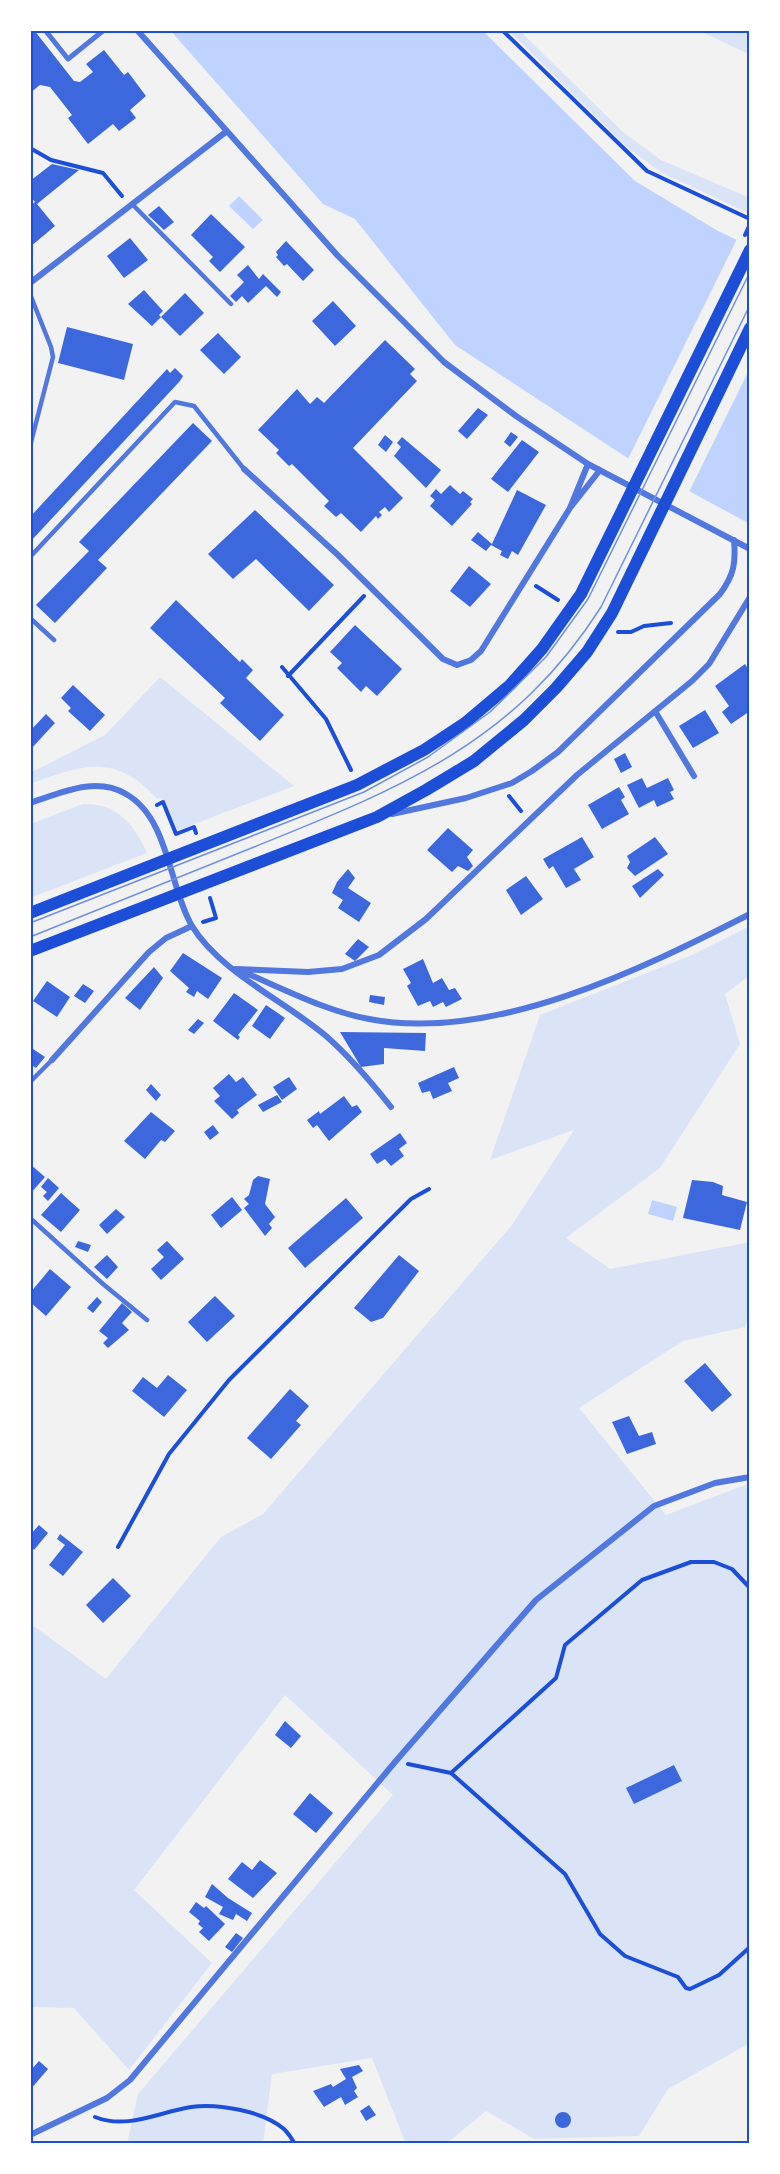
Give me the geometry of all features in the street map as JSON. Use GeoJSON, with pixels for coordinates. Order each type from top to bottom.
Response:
{"type":"FeatureCollection","features":[{"type":"Feature","properties":{"kind":"main road"},"geometry":{"type":"LineString","coordinates":[[30,913],[357,785],[424,750],[465,723],[510,685],[542,649],[581,594],[750,250]]}},
{"type":"Feature","properties":{"kind":"main road"},"geometry":{"type":"LineString","coordinates":[[30,951],[377,817],[474,760],[524,720],[587,652],[612,613],[750,328]]}},
{"type":"Feature","properties":{"kind":"street"},"geometry":{"type":"LineString","coordinates":[[45,30],[68,59],[104,30]]}},
{"type":"Feature","properties":{"kind":"street"},"geometry":{"type":"LineString","coordinates":[[137,30],[338,256],[444,362],[516,416],[588,464],[750,549]]}},
{"type":"Feature","properties":{"kind":"street"},"geometry":{"type":"LineString","coordinates":[[30,283],[227,131]]}},
{"type":"Feature","properties":{"kind":"street"},"geometry":{"type":"LineString","coordinates":[[570,508],[588,464]]}},
{"type":"Feature","properties":{"kind":"street"},"geometry":{"type":"LineString","coordinates":[[244,469],[372,588],[443,659],[457,665],[471,660],[481,651],[570,508],[600,470]]}},
{"type":"Feature","properties":{"kind":"street"},"geometry":{"type":"LineString","coordinates":[[377,817],[465,798],[512,783],[558,752],[720,594],[731,578],[736,563],[734,540]]}},
{"type":"Feature","properties":{"kind":"street"},"geometry":{"type":"LineString","coordinates":[[235,969],[308,972],[342,969],[379,955],[426,919],[577,775],[709,664],[750,597]]}},
{"type":"Feature","properties":{"kind":"street"},"geometry":{"type":"LineString","coordinates":[[655,711],[694,776]]}},
{"type":"Feature","properties":{"kind":"street"},"geometry":{"type":"LineString","coordinates":[[30,803],[80,787],[108,786],[128,795],[146,810],[156,830],[192,926],[215,954],[326,1036],[391,1107]]}},
{"type":"Feature","properties":{"kind":"street"},"geometry":{"type":"LineString","coordinates":[[235,969],[327,1007],[369,1020],[431,1024],[523,1010],[655,962],[750,914]]}},
{"type":"Feature","properties":{"kind":"street"},"geometry":{"type":"LineString","coordinates":[[52,1060],[148,952],[166,938],[192,926]]}},
{"type":"Feature","properties":{"kind":"street"},"geometry":{"type":"LineString","coordinates":[[30,2135],[107,2098],[130,2080],[395,1762],[536,1600],[603,1544],[654,1506],[714,1483],[750,1478]]}},
{"type":"Feature","properties":{"kind":"lane"},"geometry":{"type":"LineString","coordinates":[[132,204],[231,304]]}},
{"type":"Feature","properties":{"kind":"lane"},"geometry":{"type":"LineString","coordinates":[[30,294],[53,357],[30,446]]}},
{"type":"Feature","properties":{"kind":"lane"},"geometry":{"type":"LineString","coordinates":[[30,556],[175,402],[194,406],[244,469]]}},
{"type":"Feature","properties":{"kind":"lane"},"geometry":{"type":"LineString","coordinates":[[30,618],[54,640]]}},
{"type":"Feature","properties":{"kind":"lane"},"geometry":{"type":"LineString","coordinates":[[30,1082],[43,1066],[52,1060]]}},
{"type":"Feature","properties":{"kind":"lane"},"geometry":{"type":"LineString","coordinates":[[30,1218],[147,1320]]}},
{"type":"Feature","properties":{"kind":"path"},"geometry":{"type":"LineString","coordinates":[[502,30],[647,171],[750,219]]}},
{"type":"Feature","properties":{"kind":"path"},"geometry":{"type":"LineString","coordinates":[[30,148],[51,160],[103,173],[123,196]]}},
{"type":"Feature","properties":{"kind":"path"},"geometry":{"type":"LineString","coordinates":[[525,580],[562,602]]}},
{"type":"Feature","properties":{"kind":"path"},"geometry":{"type":"LineString","coordinates":[[288,676],[372,588]]}},
{"type":"Feature","properties":{"kind":"path"},"geometry":{"type":"LineString","coordinates":[[616,631],[631,632],[644,626],[672,623]]}},
{"type":"Feature","properties":{"kind":"path"},"geometry":{"type":"LineString","coordinates":[[282,667],[326,719],[352,774]]}},
{"type":"Feature","properties":{"kind":"path"},"geometry":{"type":"LineString","coordinates":[[509,796],[530,821]]}},
{"type":"Feature","properties":{"kind":"path"},"geometry":{"type":"LineString","coordinates":[[157,805],[163,802],[176,834],[194,827],[198,837]]}},
{"type":"Feature","properties":{"kind":"path"},"geometry":{"type":"LineString","coordinates":[[203,922],[216,918],[209,898],[217,895]]}},
{"type":"Feature","properties":{"kind":"path"},"geometry":{"type":"LineString","coordinates":[[118,1547],[169,1454],[229,1380],[411,1198],[429,1189]]}},
{"type":"Feature","properties":{"kind":"path"},"geometry":{"type":"LineString","coordinates":[[452,1773],[556,1678],[564,1645],[642,1580],[692,1562],[714,1562],[732,1569],[750,1588]]}},
{"type":"Feature","properties":{"kind":"path"},"geometry":{"type":"LineString","coordinates":[[395,1762],[452,1773],[565,1874],[600,1934],[625,1956],[678,1977],[686,1988],[690,1989],[719,1975],[750,1947]]}},
{"type":"Feature","properties":{"kind":"path"},"geometry":{"type":"LineString","coordinates":[[81,2110],[108,2122],[147,2118],[192,2107],[244,2109],[284,2129],[295,2144]]}},
{"type":"Feature","properties":{"kind":"shaded area"},"geometry":{"type":"Polygon","coordinates":[[[508,30],[519,30],[623,132],[661,160],[750,198],[750,214],[662,173],[629,149],[508,30]]]}},
{"type":"Feature","properties":{"kind":"shaded area"},"geometry":{"type":"Polygon","coordinates":[[[698,30],[750,30],[750,55],[698,30]]]}},
{"type":"Feature","properties":{"kind":"shaded area"},"geometry":{"type":"Polygon","coordinates":[[[160,677],[294,786],[176,831],[162,798],[157,799],[142,784],[127,774],[112,769],[82,768],[30,784],[30,773],[105,735],[160,677]]]}},
{"type":"Feature","properties":{"kind":"shaded area"},"geometry":{"type":"Polygon","coordinates":[[[83,804],[106,807],[123,817],[136,833],[147,853],[30,898],[30,824],[83,804]]]}},
{"type":"Feature","properties":{"kind":"shaded area"},"geometry":{"type":"Polygon","coordinates":[[[750,926],[750,975],[725,994],[740,1044],[660,1168],[566,1238],[610,1269],[750,1242],[750,1309],[745,1327],[683,1341],[579,1408],[666,1515],[750,1483],[750,2043],[668,2089],[639,2136],[534,2139],[486,2111],[446,2144],[406,2144],[372,2058],[272,2074],[263,2144],[127,2144],[138,2094],[393,1795],[285,1695],[134,1890],[212,1963],[129,2070],[74,2008],[31,2007],[30,1633],[34,1626],[106,1679],[221,1537],[263,1514],[512,1225],[574,1130],[490,1160],[540,1015],[692,955],[750,926]]]}},
{"type":"Feature","properties":{"kind":"water"},"geometry":{"type":"Polygon","coordinates":[[[170,30],[482,30],[635,181],[718,231],[750,246],[750,524],[626,457],[455,345],[355,219],[323,204],[170,30]]]}},
{"type":"Feature","properties":{"kind":"water"},"geometry":{"type":"Polygon","coordinates":[[[239,196],[263,220],[253,229],[229,206],[239,196]]]}},
{"type":"Feature","properties":{"kind":"water"},"geometry":{"type":"Polygon","coordinates":[[[652,1200],[677,1207],[673,1221],[648,1214],[652,1200]]]}},
{"type":"Feature","properties":{"kind":"pier"},"geometry":{"type":"Polygon","coordinates":[[[738,237],[750,242],[750,368],[688,494],[627,461],[738,237]]]}},
{"type":"Feature","properties":{"kind":"building"},"geometry":{"type":"Polygon","coordinates":[[[30,30],[34,30],[74,81],[80,82],[93,72],[86,64],[104,50],[124,75],[128,72],[146,96],[130,110],[136,118],[119,131],[113,124],[88,144],[68,118],[72,115],[50,87],[40,85],[30,93],[30,30]]]}},
{"type":"Feature","properties":{"kind":"building"},"geometry":{"type":"Polygon","coordinates":[[[52,164],[79,170],[37,204],[55,226],[30,247],[30,206],[35,202],[30,196],[33,190],[30,181],[52,164]]]}},
{"type":"Feature","properties":{"kind":"building"},"geometry":{"type":"Polygon","coordinates":[[[159,206],[174,222],[164,230],[148,215],[159,206]]]}},
{"type":"Feature","properties":{"kind":"building"},"geometry":{"type":"Polygon","coordinates":[[[211,214],[245,247],[220,272],[209,261],[213,257],[191,235],[211,214]]]}},
{"type":"Feature","properties":{"kind":"building"},"geometry":{"type":"Polygon","coordinates":[[[130,238],[148,260],[124,278],[107,256],[130,238]]]}},
{"type":"Feature","properties":{"kind":"building"},"geometry":{"type":"Polygon","coordinates":[[[286,241],[314,270],[303,281],[287,264],[284,266],[276,257],[278,255],[276,252],[286,241]]]}},
{"type":"Feature","properties":{"kind":"building"},"geometry":{"type":"Polygon","coordinates":[[[248,265],[259,279],[263,274],[281,292],[277,297],[266,286],[248,303],[242,296],[236,302],[230,296],[244,282],[237,275],[248,265]]]}},
{"type":"Feature","properties":{"kind":"building"},"geometry":{"type":"Polygon","coordinates":[[[144,290],[163,311],[159,315],[161,317],[152,326],[128,304],[144,290]]]}},
{"type":"Feature","properties":{"kind":"building"},"geometry":{"type":"Polygon","coordinates":[[[185,293],[204,313],[180,336],[161,317],[185,293]]]}},
{"type":"Feature","properties":{"kind":"building"},"geometry":{"type":"Polygon","coordinates":[[[333,301],[356,326],[335,346],[312,321],[333,301]]]}},
{"type":"Feature","properties":{"kind":"building"},"geometry":{"type":"Polygon","coordinates":[[[67,327],[133,344],[124,380],[58,363],[67,327]]]}},
{"type":"Feature","properties":{"kind":"building"},"geometry":{"type":"Polygon","coordinates":[[[218,333],[241,357],[224,374],[200,350],[218,333]]]}},
{"type":"Feature","properties":{"kind":"building"},"geometry":{"type":"Polygon","coordinates":[[[385,340],[415,369],[410,374],[417,381],[353,448],[403,498],[389,512],[385,507],[379,512],[382,515],[378,519],[376,516],[361,532],[341,513],[336,517],[324,506],[329,501],[292,464],[289,466],[276,453],[279,450],[258,430],[297,389],[310,404],[317,397],[324,403],[385,340]]]}},
{"type":"Feature","properties":{"kind":"building"},"geometry":{"type":"Polygon","coordinates":[[[175,368],[183,376],[180,381],[30,542],[30,517],[167,369],[170,373],[175,368]]]}},
{"type":"Feature","properties":{"kind":"building"},"geometry":{"type":"Polygon","coordinates":[[[478,408],[488,415],[467,439],[458,431],[478,408]]]}},
{"type":"Feature","properties":{"kind":"building"},"geometry":{"type":"Polygon","coordinates":[[[193,423],[212,441],[98,560],[107,568],[55,623],[36,605],[89,551],[79,542],[193,423]]]}},
{"type":"Feature","properties":{"kind":"building"},"geometry":{"type":"Polygon","coordinates":[[[511,432],[518,437],[510,447],[504,442],[511,432]]]}},
{"type":"Feature","properties":{"kind":"building"},"geometry":{"type":"Polygon","coordinates":[[[385,435],[393,442],[386,452],[378,445],[385,435]]]}},
{"type":"Feature","properties":{"kind":"building"},"geometry":{"type":"Polygon","coordinates":[[[402,437],[441,470],[426,488],[394,456],[401,447],[397,443],[402,437]]]}},
{"type":"Feature","properties":{"kind":"building"},"geometry":{"type":"Polygon","coordinates":[[[522,440],[539,452],[508,492],[491,479],[522,440]]]}},
{"type":"Feature","properties":{"kind":"building"},"geometry":{"type":"Polygon","coordinates":[[[450,485],[460,494],[463,491],[473,499],[470,502],[472,504],[452,526],[430,506],[435,500],[430,496],[436,489],[441,494],[450,485]]]}},
{"type":"Feature","properties":{"kind":"building"},"geometry":{"type":"Polygon","coordinates":[[[517,490],[546,505],[518,555],[512,551],[508,559],[500,555],[502,551],[491,545],[486,551],[471,540],[478,532],[492,544],[517,490]]]}},
{"type":"Feature","properties":{"kind":"building"},"geometry":{"type":"Polygon","coordinates":[[[255,510],[334,585],[309,611],[256,559],[233,579],[208,554],[255,510]]]}},
{"type":"Feature","properties":{"kind":"building"},"geometry":{"type":"Polygon","coordinates":[[[469,566],[491,584],[470,607],[450,591],[469,566]]]}},
{"type":"Feature","properties":{"kind":"building"},"geometry":{"type":"Polygon","coordinates":[[[176,600],[240,662],[242,659],[253,670],[246,678],[284,715],[260,741],[220,703],[225,698],[150,628],[176,600]]]}},
{"type":"Feature","properties":{"kind":"building"},"geometry":{"type":"Polygon","coordinates":[[[355,625],[402,669],[377,696],[366,686],[361,692],[337,668],[342,663],[330,652],[355,625]]]}},
{"type":"Feature","properties":{"kind":"building"},"geometry":{"type":"Polygon","coordinates":[[[745,664],[750,672],[750,711],[731,724],[722,712],[729,706],[715,686],[745,664]]]}},
{"type":"Feature","properties":{"kind":"building"},"geometry":{"type":"Polygon","coordinates":[[[73,685],[105,715],[90,731],[68,711],[71,708],[61,698],[73,685]]]}},
{"type":"Feature","properties":{"kind":"building"},"geometry":{"type":"Polygon","coordinates":[[[705,710],[719,733],[693,748],[679,726],[705,710]]]}},
{"type":"Feature","properties":{"kind":"building"},"geometry":{"type":"Polygon","coordinates":[[[46,714],[55,723],[30,750],[30,731],[46,714]]]}},
{"type":"Feature","properties":{"kind":"building"},"geometry":{"type":"Polygon","coordinates":[[[625,753],[632,767],[621,773],[614,759],[625,753]]]}},
{"type":"Feature","properties":{"kind":"building"},"geometry":{"type":"Polygon","coordinates":[[[642,778],[647,788],[668,778],[674,790],[670,792],[674,799],[657,807],[654,800],[639,808],[627,785],[642,778]]]}},
{"type":"Feature","properties":{"kind":"building"},"geometry":{"type":"Polygon","coordinates":[[[619,787],[625,797],[621,800],[629,814],[602,829],[588,805],[619,787]]]}},
{"type":"Feature","properties":{"kind":"building"},"geometry":{"type":"Polygon","coordinates":[[[448,828],[473,850],[467,857],[473,866],[468,871],[458,866],[452,872],[427,850],[448,828]]]}},
{"type":"Feature","properties":{"kind":"building"},"geometry":{"type":"Polygon","coordinates":[[[582,837],[594,857],[574,869],[581,880],[566,888],[553,866],[549,869],[543,859],[582,837]]]}},
{"type":"Feature","properties":{"kind":"building"},"geometry":{"type":"Polygon","coordinates":[[[655,837],[668,854],[635,876],[627,868],[630,862],[627,856],[655,837]]]}},
{"type":"Feature","properties":{"kind":"building"},"geometry":{"type":"Polygon","coordinates":[[[348,869],[355,878],[348,888],[371,903],[359,922],[338,908],[343,900],[332,893],[337,882],[348,869]]]}},
{"type":"Feature","properties":{"kind":"building"},"geometry":{"type":"Polygon","coordinates":[[[658,869],[664,875],[640,898],[632,886],[658,869]]]}},
{"type":"Feature","properties":{"kind":"building"},"geometry":{"type":"Polygon","coordinates":[[[526,876],[543,899],[521,915],[506,890],[526,876]]]}},
{"type":"Feature","properties":{"kind":"building"},"geometry":{"type":"Polygon","coordinates":[[[358,939],[369,947],[355,961],[345,954],[358,939]]]}},
{"type":"Feature","properties":{"kind":"building"},"geometry":{"type":"Polygon","coordinates":[[[183,953],[222,978],[208,999],[197,991],[194,997],[186,992],[189,988],[170,971],[183,953]]]}},
{"type":"Feature","properties":{"kind":"building"},"geometry":{"type":"Polygon","coordinates":[[[423,959],[433,983],[442,978],[449,990],[455,988],[462,999],[446,1007],[443,1002],[433,1007],[430,1001],[418,1006],[407,986],[411,983],[403,969],[423,959]]]}},
{"type":"Feature","properties":{"kind":"building"},"geometry":{"type":"Polygon","coordinates":[[[154,967],[163,978],[140,1010],[125,998],[154,967]]]}},
{"type":"Feature","properties":{"kind":"building"},"geometry":{"type":"Polygon","coordinates":[[[47,981],[70,997],[57,1017],[33,1001],[47,981]]]}},
{"type":"Feature","properties":{"kind":"building"},"geometry":{"type":"Polygon","coordinates":[[[83,984],[94,991],[85,1003],[74,996],[83,984]]]}},
{"type":"Feature","properties":{"kind":"building"},"geometry":{"type":"Polygon","coordinates":[[[234,993],[258,1010],[238,1035],[240,1037],[238,1040],[213,1021],[234,993]]]}},
{"type":"Feature","properties":{"kind":"building"},"geometry":{"type":"Polygon","coordinates":[[[370,995],[385,997],[384,1005],[369,1002],[370,995]]]}},
{"type":"Feature","properties":{"kind":"building"},"geometry":{"type":"Polygon","coordinates":[[[266,1005],[285,1018],[270,1039],[252,1026],[266,1005]]]}},
{"type":"Feature","properties":{"kind":"building"},"geometry":{"type":"Polygon","coordinates":[[[198,1019],[204,1023],[194,1034],[188,1030],[198,1019]]]}},
{"type":"Feature","properties":{"kind":"building"},"geometry":{"type":"Polygon","coordinates":[[[340,1032],[426,1033],[425,1051],[384,1048],[384,1064],[361,1067],[340,1032]]]}},
{"type":"Feature","properties":{"kind":"building"},"geometry":{"type":"Polygon","coordinates":[[[30,1047],[45,1057],[36,1068],[30,1064],[30,1047]]]}},
{"type":"Feature","properties":{"kind":"building"},"geometry":{"type":"Polygon","coordinates":[[[454,1067],[459,1078],[448,1083],[452,1091],[433,1099],[430,1091],[422,1093],[418,1083],[454,1067]]]}},
{"type":"Feature","properties":{"kind":"building"},"geometry":{"type":"Polygon","coordinates":[[[229,1074],[236,1082],[243,1077],[257,1095],[237,1110],[239,1113],[232,1119],[214,1101],[220,1096],[213,1088],[229,1074]]]}},
{"type":"Feature","properties":{"kind":"building"},"geometry":{"type":"Polygon","coordinates":[[[289,1077],[297,1089],[282,1100],[273,1087],[289,1077]]]}},
{"type":"Feature","properties":{"kind":"building"},"geometry":{"type":"Polygon","coordinates":[[[151,1084],[161,1095],[156,1101],[146,1090],[151,1084]]]}},
{"type":"Feature","properties":{"kind":"building"},"geometry":{"type":"Polygon","coordinates":[[[277,1095],[282,1102],[263,1112],[258,1105],[277,1095]]]}},
{"type":"Feature","properties":{"kind":"building"},"geometry":{"type":"Polygon","coordinates":[[[344,1096],[352,1107],[357,1105],[362,1112],[329,1141],[317,1125],[313,1128],[307,1120],[319,1111],[320,1114],[344,1096]]]}},
{"type":"Feature","properties":{"kind":"building"},"geometry":{"type":"Polygon","coordinates":[[[151,1112],[175,1131],[165,1142],[161,1140],[145,1159],[124,1141],[151,1112]]]}},
{"type":"Feature","properties":{"kind":"building"},"geometry":{"type":"Polygon","coordinates":[[[213,1125],[219,1133],[210,1140],[204,1132],[213,1125]]]}},
{"type":"Feature","properties":{"kind":"building"},"geometry":{"type":"Polygon","coordinates":[[[400,1133],[407,1143],[399,1149],[404,1156],[391,1166],[385,1159],[377,1164],[370,1154],[400,1133]]]}},
{"type":"Feature","properties":{"kind":"building"},"geometry":{"type":"Polygon","coordinates":[[[30,1164],[45,1177],[30,1194],[30,1164]]]}},
{"type":"Feature","properties":{"kind":"building"},"geometry":{"type":"Polygon","coordinates":[[[258,1176],[270,1179],[265,1204],[275,1217],[269,1224],[272,1228],[265,1236],[244,1208],[249,1204],[244,1199],[249,1195],[253,1180],[258,1176]]]}},
{"type":"Feature","properties":{"kind":"building"},"geometry":{"type":"Polygon","coordinates":[[[48,1178],[59,1188],[48,1201],[43,1196],[47,1192],[41,1187],[48,1178]]]}},
{"type":"Feature","properties":{"kind":"building"},"geometry":{"type":"Polygon","coordinates":[[[692,1180],[713,1182],[723,1186],[722,1195],[747,1202],[740,1230],[683,1218],[692,1180]]]}},
{"type":"Feature","properties":{"kind":"building"},"geometry":{"type":"Polygon","coordinates":[[[61,1193],[80,1210],[61,1232],[41,1215],[61,1193]]]}},
{"type":"Feature","properties":{"kind":"building"},"geometry":{"type":"Polygon","coordinates":[[[232,1197],[242,1210],[221,1228],[211,1215],[232,1197]]]}},
{"type":"Feature","properties":{"kind":"building"},"geometry":{"type":"Polygon","coordinates":[[[346,1198],[363,1218],[305,1268],[288,1248],[346,1198]]]}},
{"type":"Feature","properties":{"kind":"building"},"geometry":{"type":"Polygon","coordinates":[[[116,1209],[125,1217],[107,1234],[99,1225],[116,1209]]]}},
{"type":"Feature","properties":{"kind":"building"},"geometry":{"type":"Polygon","coordinates":[[[78,1241],[91,1245],[88,1252],[75,1247],[78,1241]]]}},
{"type":"Feature","properties":{"kind":"building"},"geometry":{"type":"Polygon","coordinates":[[[167,1241],[184,1259],[161,1280],[151,1269],[164,1257],[157,1250],[167,1241]]]}},
{"type":"Feature","properties":{"kind":"building"},"geometry":{"type":"Polygon","coordinates":[[[107,1255],[118,1267],[107,1279],[94,1267],[107,1255]]]}},
{"type":"Feature","properties":{"kind":"building"},"geometry":{"type":"Polygon","coordinates":[[[399,1255],[419,1271],[383,1318],[371,1322],[354,1308],[399,1255]]]}},
{"type":"Feature","properties":{"kind":"building"},"geometry":{"type":"Polygon","coordinates":[[[50,1269],[71,1287],[46,1316],[30,1302],[30,1293],[50,1269]]]}},
{"type":"Feature","properties":{"kind":"building"},"geometry":{"type":"Polygon","coordinates":[[[215,1296],[235,1316],[207,1342],[188,1322],[215,1296]]]}},
{"type":"Feature","properties":{"kind":"building"},"geometry":{"type":"Polygon","coordinates":[[[97,1297],[102,1302],[93,1313],[87,1308],[97,1297]]]}},
{"type":"Feature","properties":{"kind":"building"},"geometry":{"type":"Polygon","coordinates":[[[122,1303],[132,1312],[122,1323],[129,1330],[108,1348],[103,1343],[108,1338],[99,1331],[122,1303]]]}},
{"type":"Feature","properties":{"kind":"building"},"geometry":{"type":"Polygon","coordinates":[[[705,1363],[732,1395],[712,1412],[684,1381],[705,1363]]]}},
{"type":"Feature","properties":{"kind":"building"},"geometry":{"type":"Polygon","coordinates":[[[168,1375],[187,1390],[164,1417],[132,1391],[143,1377],[157,1388],[168,1375]]]}},
{"type":"Feature","properties":{"kind":"building"},"geometry":{"type":"Polygon","coordinates":[[[290,1389],[309,1406],[296,1421],[301,1425],[271,1459],[247,1438],[290,1389]]]}},
{"type":"Feature","properties":{"kind":"building"},"geometry":{"type":"Polygon","coordinates":[[[629,1416],[639,1436],[652,1432],[656,1444],[627,1454],[612,1422],[629,1416]]]}},
{"type":"Feature","properties":{"kind":"building"},"geometry":{"type":"Polygon","coordinates":[[[39,1525],[48,1533],[34,1550],[30,1546],[30,1535],[39,1525]]]}},
{"type":"Feature","properties":{"kind":"building"},"geometry":{"type":"Polygon","coordinates":[[[60,1534],[83,1552],[63,1576],[49,1565],[65,1545],[57,1539],[60,1534]]]}},
{"type":"Feature","properties":{"kind":"building"},"geometry":{"type":"Polygon","coordinates":[[[113,1578],[131,1596],[103,1623],[86,1605],[113,1578]]]}},
{"type":"Feature","properties":{"kind":"building"},"geometry":{"type":"Polygon","coordinates":[[[285,1721],[301,1736],[291,1748],[275,1735],[285,1721]]]}},
{"type":"Feature","properties":{"kind":"building"},"geometry":{"type":"Polygon","coordinates":[[[674,1765],[682,1781],[634,1804],[626,1788],[674,1765]]]}},
{"type":"Feature","properties":{"kind":"building"},"geometry":{"type":"Polygon","coordinates":[[[310,1793],[333,1813],[316,1833],[293,1814],[310,1793]]]}},
{"type":"Feature","properties":{"kind":"building"},"geometry":{"type":"Polygon","coordinates":[[[260,1860],[277,1873],[253,1898],[228,1879],[242,1862],[252,1870],[260,1860]]]}},
{"type":"Feature","properties":{"kind":"building"},"geometry":{"type":"Polygon","coordinates":[[[212,1884],[228,1898],[252,1913],[247,1921],[236,1914],[233,1920],[219,1914],[223,1907],[205,1897],[212,1884]]]}},
{"type":"Feature","properties":{"kind":"building"},"geometry":{"type":"Polygon","coordinates":[[[196,1902],[204,1908],[206,1906],[225,1924],[209,1941],[199,1932],[203,1928],[198,1924],[200,1921],[189,1912],[196,1902]]]}},
{"type":"Feature","properties":{"kind":"building"},"geometry":{"type":"Polygon","coordinates":[[[236,1933],[243,1938],[232,1952],[225,1947],[236,1933]]]}},
{"type":"Feature","properties":{"kind":"building"},"geometry":{"type":"Polygon","coordinates":[[[39,2061],[48,2069],[30,2090],[30,2071],[39,2061]]]}},
{"type":"Feature","properties":{"kind":"building"},"geometry":{"type":"Polygon","coordinates":[[[359,2065],[363,2071],[352,2077],[357,2088],[354,2091],[358,2097],[345,2105],[341,2097],[324,2107],[313,2091],[331,2084],[333,2087],[346,2079],[340,2069],[359,2065]]]}},
{"type":"Feature","properties":{"kind":"building"},"geometry":{"type":"Polygon","coordinates":[[[369,2105],[376,2115],[366,2121],[360,2111],[369,2105]]]}},
{"type":"Feature","properties":{"kind":"building"},"geometry":{"type":"Polygon","coordinates":[[[563,2112],[569,2114],[571,2120],[569,2126],[563,2128],[557,2126],[555,2120],[557,2114],[563,2112]]]}},
{"type":"Feature","properties":{"kind":"tram line"},"geometry":{"type":"LineString","coordinates":[[30,923],[364,792],[428,757],[490,712],[546,657],[588,599],[750,272]]}},
{"type":"Feature","properties":{"kind":"tram line"},"geometry":{"type":"LineString","coordinates":[[30,937],[307,826],[404,782],[449,757],[491,728],[530,694],[567,654],[601,607],[750,305]]}}]}
